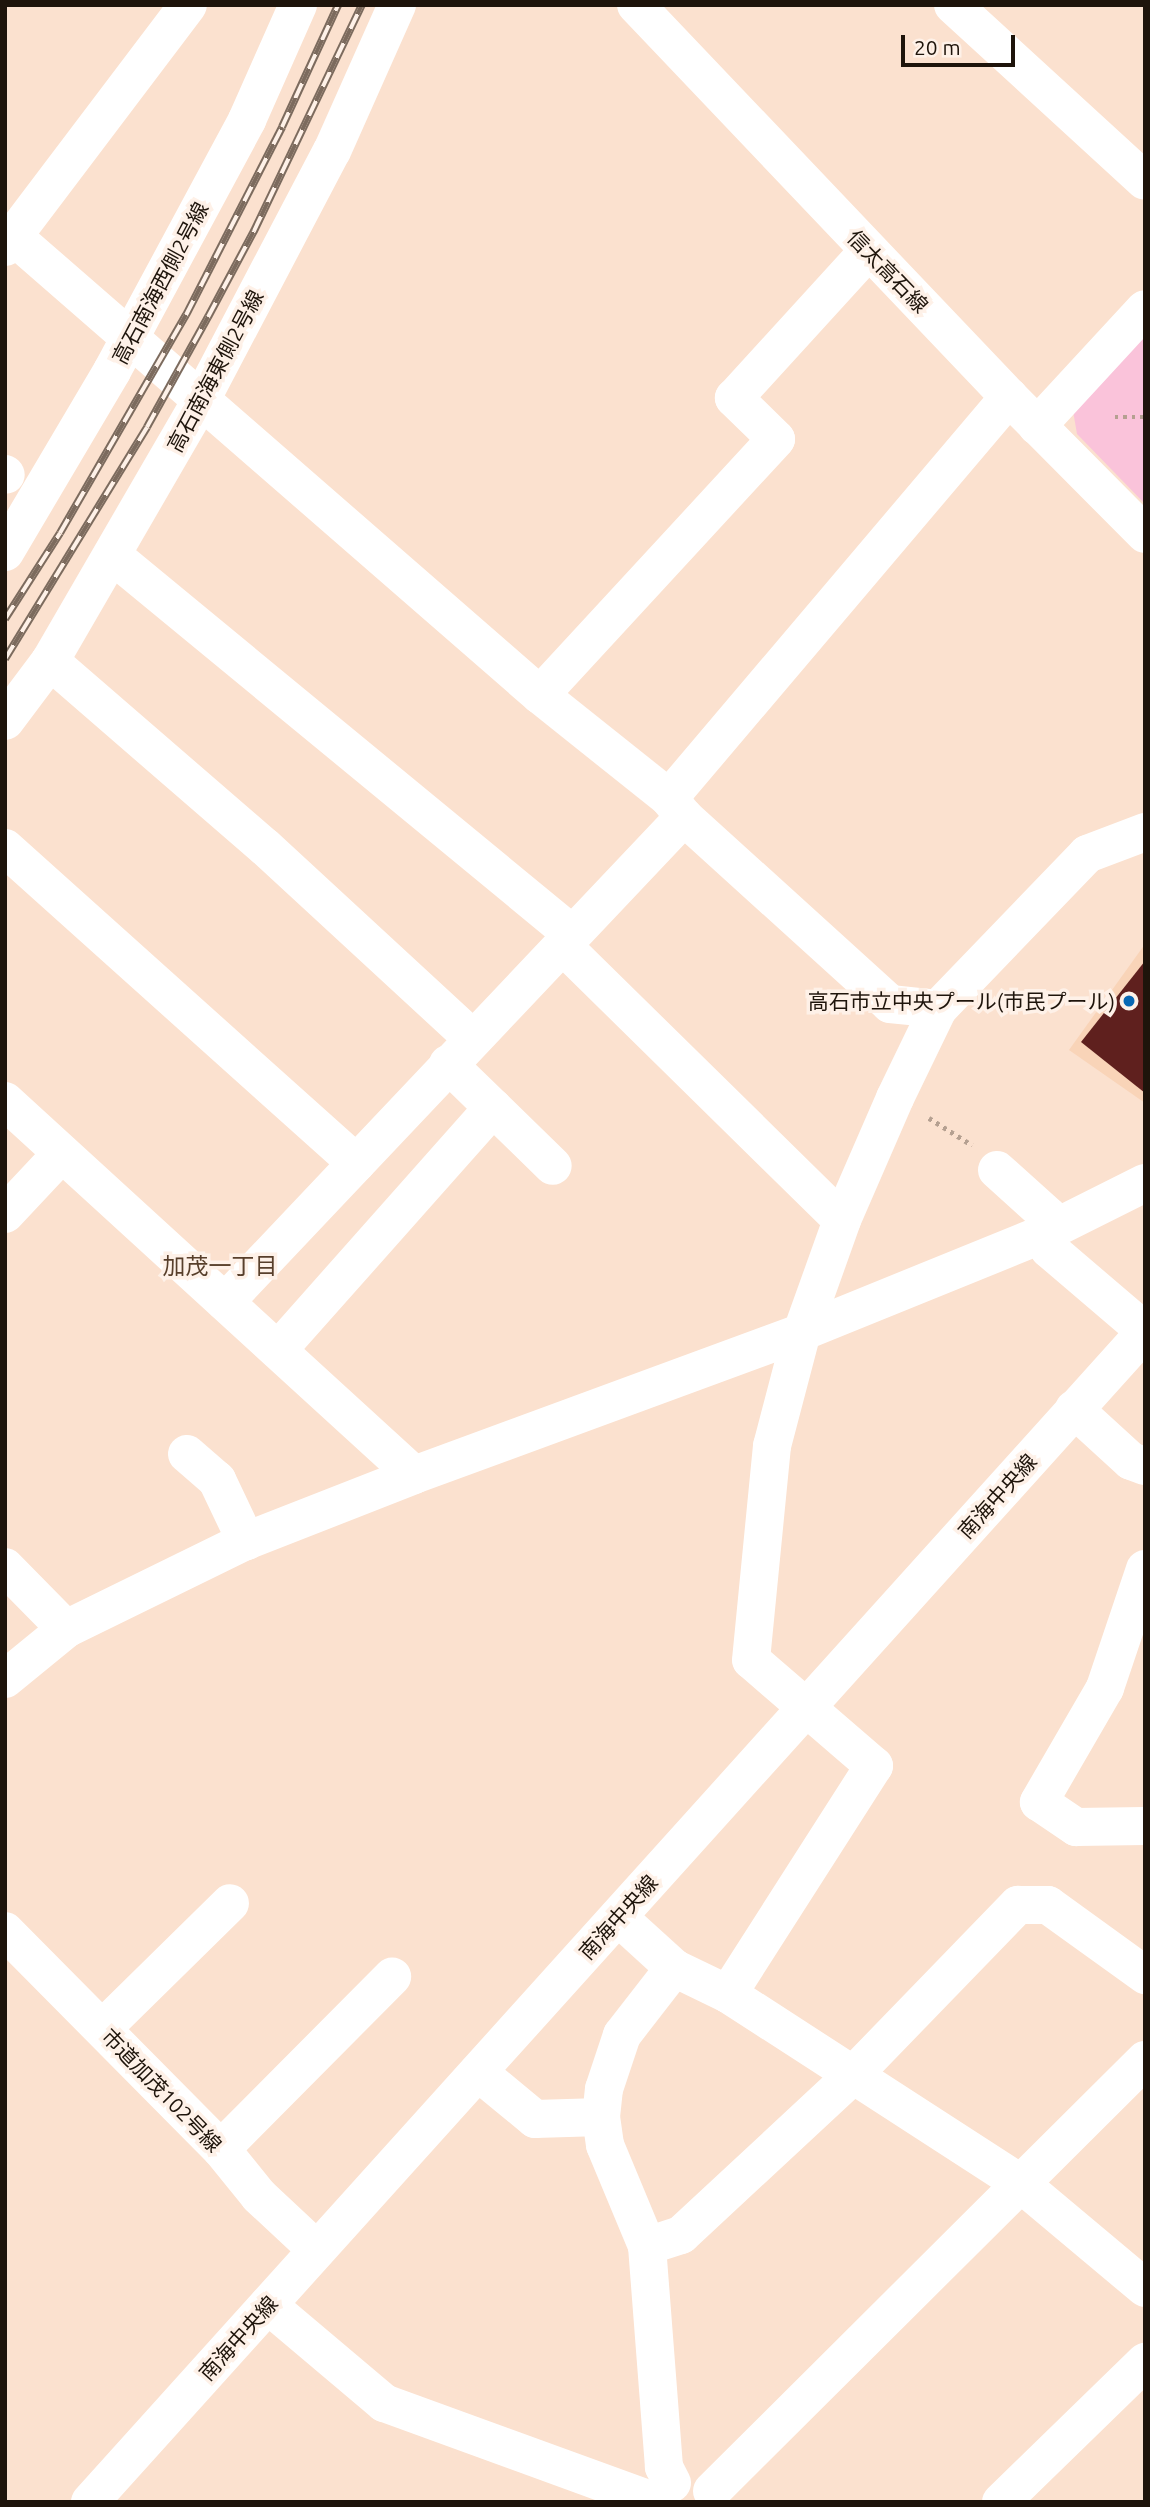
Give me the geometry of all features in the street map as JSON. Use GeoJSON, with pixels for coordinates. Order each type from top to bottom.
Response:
{"type":"FeatureCollection","features":[{"type":"Feature","properties":{"kind":"street"},"geometry":{"type":"LineString","coordinates":[[188,5],[10,242],[130,338],[540,695],[677,807],[890,1004],[938,1009]]}},
{"type":"Feature","properties":{"kind":"street","name":"高石南海西側2号線"},"geometry":{"type":"LineString","coordinates":[[5,552],[130,338],[247,120],[298,5]]}},
{"type":"Feature","properties":{"kind":"street","name":"高石南海東側2号線"},"geometry":{"type":"LineString","coordinates":[[5,721],[50,661],[201,400],[332,151],[397,5]]}},
{"type":"Feature","properties":{"kind":"street","name":"信太高石線"},"geometry":{"type":"LineString","coordinates":[[636,5],[868,251],[1145,534]]}},
{"type":"Feature","properties":{"kind":"street"},"geometry":{"type":"LineString","coordinates":[[953,5],[1145,181]]}},
{"type":"Feature","properties":{"kind":"street"},"geometry":{"type":"LineString","coordinates":[[540,695],[776,439],[734,398],[868,251]]}},
{"type":"Feature","properties":{"kind":"street"},"geometry":{"type":"LineString","coordinates":[[1037,426],[1145,309]]}},
{"type":"Feature","properties":{"kind":"street"},"geometry":{"type":"LineString","coordinates":[[225,1302],[567,939],[1009,397]]}},
{"type":"Feature","properties":{"kind":"street"},"geometry":{"type":"LineString","coordinates":[[112,555],[567,939],[842,1220]]}},
{"type":"Feature","properties":{"kind":"street"},"geometry":{"type":"LineString","coordinates":[[50,661],[265,847],[460,1051],[493,1108],[553,1166]]}},
{"type":"Feature","properties":{"kind":"street"},"geometry":{"type":"LineString","coordinates":[[728,1994],[874,1766],[751,1660],[772,1446],[802,1332],[842,1220],[895,1098],[938,1009],[1087,854],[1145,832]]}},
{"type":"Feature","properties":{"kind":"street"},"geometry":{"type":"LineString","coordinates":[[5,848],[356,1163]]}},
{"type":"Feature","properties":{"kind":"street"},"geometry":{"type":"LineString","coordinates":[[5,1101],[414,1475]]}},
{"type":"Feature","properties":{"kind":"street"},"geometry":{"type":"LineString","coordinates":[[278,1350],[493,1108]]}},
{"type":"Feature","properties":{"kind":"street"},"geometry":{"type":"LineString","coordinates":[[5,1214],[62,1153]]}},
{"type":"Feature","properties":{"kind":"street"},"geometry":{"type":"LineString","coordinates":[[997,1170],[1048,1216],[1049,1249],[1145,1332]]}},
{"type":"Feature","properties":{"kind":"street"},"geometry":{"type":"LineString","coordinates":[[5,1679],[65,1629],[246,1541],[414,1475],[802,1332],[1049,1231],[1145,1184]]}},
{"type":"Feature","properties":{"kind":"street","name":"南海中央線"},"geometry":{"type":"LineString","coordinates":[[90,2502],[1145,1332]]}},
{"type":"Feature","properties":{"kind":"street"},"geometry":{"type":"LineString","coordinates":[[1074,1409],[1131,1461],[1145,1466]]}},
{"type":"Feature","properties":{"kind":"street"},"geometry":{"type":"LineString","coordinates":[[187,1454],[217,1480],[246,1541]]}},
{"type":"Feature","properties":{"kind":"street"},"geometry":{"type":"LineString","coordinates":[[5,1567],[65,1629]]}},
{"type":"Feature","properties":{"kind":"street"},"geometry":{"type":"LineString","coordinates":[[1145,1569],[1105,1688],[1039,1802],[1076,1827],[1145,1826]]}},
{"type":"Feature","properties":{"kind":"street"},"geometry":{"type":"LineString","coordinates":[[103,2028],[230,1903]]}},
{"type":"Feature","properties":{"kind":"street"},"geometry":{"type":"LineString","coordinates":[[647,2246],[681,2235],[853,2075],[1018,1905],[1048,1905],[1145,1975]]}},
{"type":"Feature","properties":{"kind":"street"},"geometry":{"type":"LineString","coordinates":[[618,1917],[674,1968],[728,1994],[1020,2182],[1145,2288]]}},
{"type":"Feature","properties":{"kind":"street","name":"市道加茂102号線"},"geometry":{"type":"LineString","coordinates":[[5,1931],[221,2149],[259,2196],[317,2250]]}},
{"type":"Feature","properties":{"kind":"street"},"geometry":{"type":"LineString","coordinates":[[662,2496],[664,2467],[647,2246],[605,2145],[601,2117],[604,2090],[622,2035],[674,1968]]}},
{"type":"Feature","properties":{"kind":"street"},"geometry":{"type":"LineString","coordinates":[[221,2149],[392,1977]]}},
{"type":"Feature","properties":{"kind":"street"},"geometry":{"type":"LineString","coordinates":[[268,2305],[384,2403],[662,2496],[698,2481],[714,2497],[1020,2182],[1145,2060]]}},
{"type":"Feature","properties":{"kind":"street"},"geometry":{"type":"LineString","coordinates":[[478,2072],[534,2119],[601,2117]]}},
{"type":"Feature","properties":{"kind":"street"},"geometry":{"type":"LineString","coordinates":[[1001,2502],[1145,2362]]}},
{"type":"Feature","properties":{"kind":"path"},"geometry":{"type":"LineString","coordinates":[[1115,417],[1145,417]]}},
{"type":"Feature","properties":{"kind":"path"},"geometry":{"type":"LineString","coordinates":[[895,1098],[997,1159],[997,1170]]}},
{"type":"Feature","properties":{"kind":"shaded area"},"geometry":{"type":"Polygon","coordinates":[[[1145,326],[1145,504],[1077,434],[1072,405],[1145,326]]]}},
{"type":"Feature","properties":{"kind":"shaded area","name":"高石市立中央プール(市民プール)"},"geometry":{"type":"Polygon","coordinates":[[[1145,944],[1145,1103],[1069,1050],[1145,944]]]}},
{"type":"Feature","properties":{"kind":"building","name":"高石市立中央プール(市民プール)"},"geometry":{"type":"Polygon","coordinates":[[[1145,961],[1145,1093],[1081,1042],[1145,961]]]}},
{"type":"Feature","properties":{"kind":"railway"},"geometry":{"type":"LineString","coordinates":[[5,619],[60,533],[186,315],[282,127],[338,5]]}},
{"type":"Feature","properties":{"kind":"railway"},"geometry":{"type":"LineString","coordinates":[[5,659],[147,427],[208,317],[254,231],[362,5]]}},
{"type":"Feature","properties":{"kind":"place","name":"高石市立中央プール(市民プール)"},"geometry":{"type":"Point","coordinates":[1129,1001]}},
{"type":"Feature","properties":{"kind":"district","name":"加茂一丁目"},"geometry":{"type":"Point","coordinates":[220,1266]}}]}
